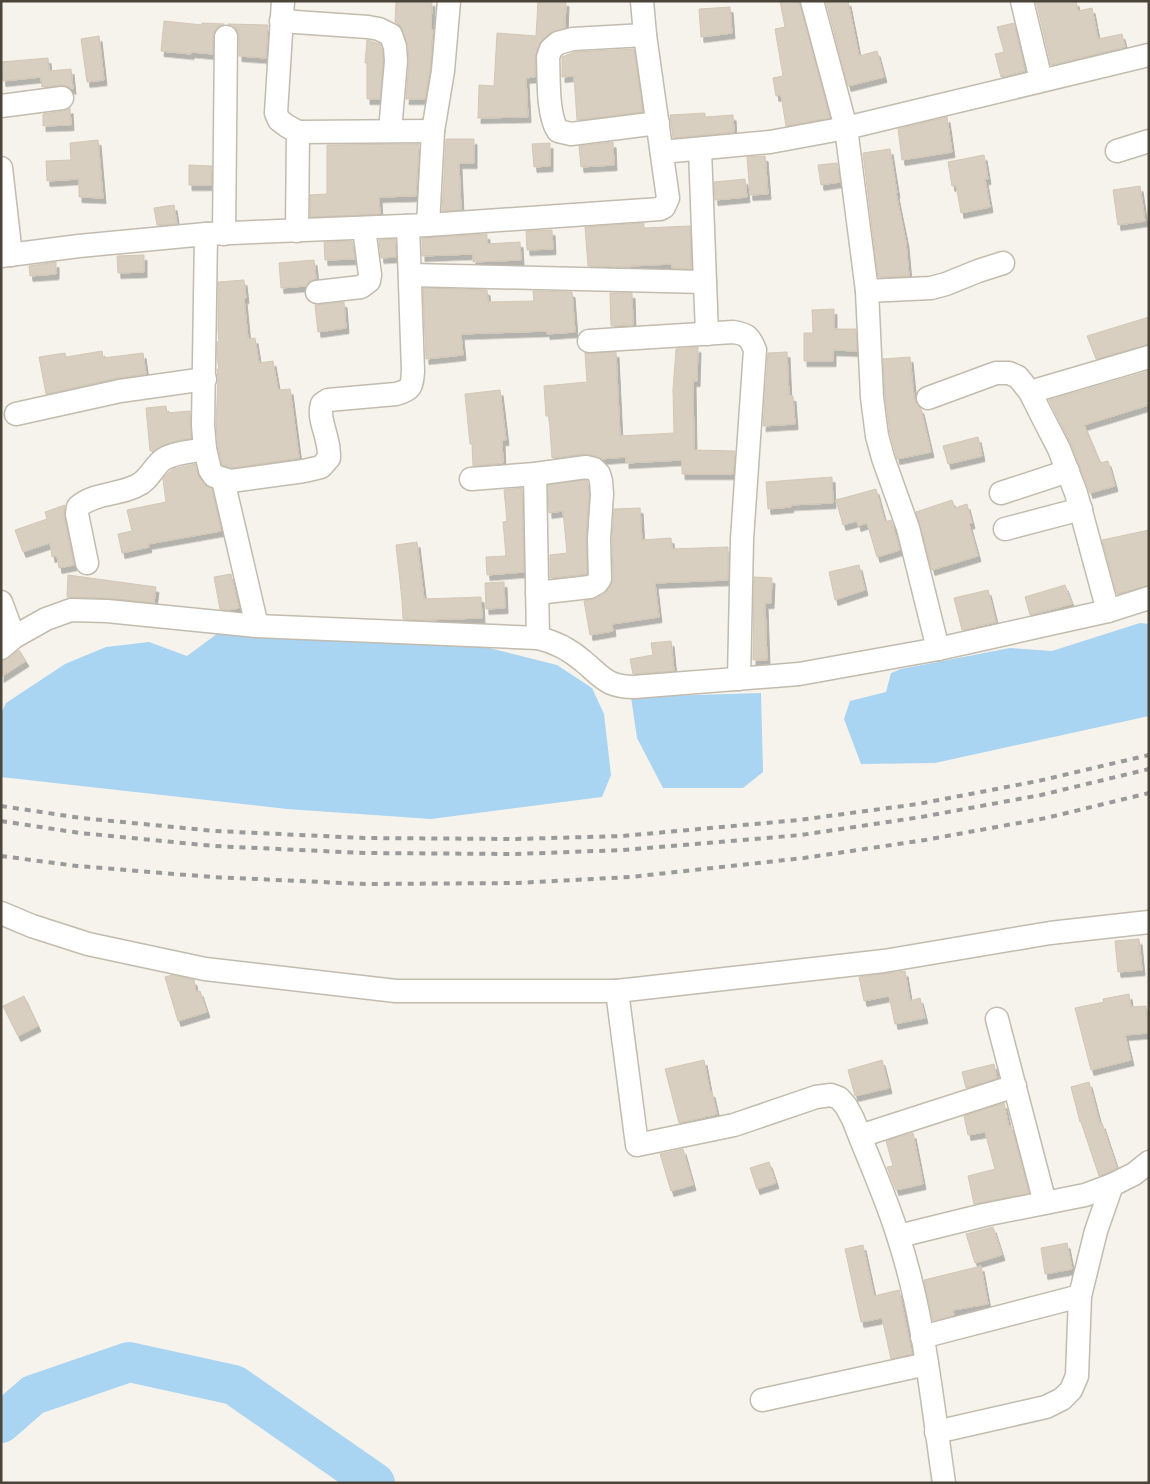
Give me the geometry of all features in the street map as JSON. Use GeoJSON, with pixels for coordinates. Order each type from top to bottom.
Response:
{"type":"FeatureCollection","features":[{"type":"Feature","properties":{"kind":"street"},"geometry":{"type":"LineString","coordinates":[[226,37],[203,425],[205,449],[210,470],[214,476],[231,481],[321,467],[329,458],[328,442],[320,410],[322,404],[328,400],[396,394],[405,392],[411,387],[413,372],[410,275],[444,70],[449,1]]}},
{"type":"Feature","properties":{"kind":"street"},"geometry":{"type":"LineString","coordinates":[[1,168],[6,256],[79,246],[215,234],[496,222],[660,209],[668,198],[642,1]]}},
{"type":"Feature","properties":{"kind":"street"},"geometry":{"type":"LineString","coordinates":[[812,1],[846,128],[867,291],[872,397],[877,436],[908,528],[938,649]]}},
{"type":"Feature","properties":{"kind":"street"},"geometry":{"type":"LineString","coordinates":[[1022,1],[1041,80]]}},
{"type":"Feature","properties":{"kind":"street"},"geometry":{"type":"LineString","coordinates":[[390,131],[396,61],[395,47],[391,35],[379,29],[282,11],[276,113],[279,120],[298,132],[433,131]]}},
{"type":"Feature","properties":{"kind":"street"},"geometry":{"type":"LineString","coordinates":[[646,36],[573,39],[558,43],[551,49],[548,57],[552,116],[554,126],[558,131],[571,134],[658,123]]}},
{"type":"Feature","properties":{"kind":"street"},"geometry":{"type":"LineString","coordinates":[[662,152],[700,150],[770,142],[846,128],[1149,54]]}},
{"type":"Feature","properties":{"kind":"street"},"geometry":{"type":"LineString","coordinates":[[1,106],[62,98]]}},
{"type":"Feature","properties":{"kind":"street"},"geometry":{"type":"LineString","coordinates":[[297,231],[298,132]]}},
{"type":"Feature","properties":{"kind":"street"},"geometry":{"type":"LineString","coordinates":[[1117,151],[1149,141]]}},
{"type":"Feature","properties":{"kind":"street"},"geometry":{"type":"LineString","coordinates":[[700,150],[708,334]]}},
{"type":"Feature","properties":{"kind":"street"},"geometry":{"type":"LineString","coordinates":[[317,292],[362,287],[369,281],[370,275],[364,228]]}},
{"type":"Feature","properties":{"kind":"street"},"geometry":{"type":"LineString","coordinates":[[867,291],[931,288],[1003,263]]}},
{"type":"Feature","properties":{"kind":"street"},"geometry":{"type":"LineString","coordinates":[[410,275],[705,282]]}},
{"type":"Feature","properties":{"kind":"street"},"geometry":{"type":"LineString","coordinates":[[589,341],[733,332],[743,334],[751,339],[755,350],[742,539],[739,679]]}},
{"type":"Feature","properties":{"kind":"street"},"geometry":{"type":"LineString","coordinates":[[1030,392],[1149,357]]}},
{"type":"Feature","properties":{"kind":"street"},"geometry":{"type":"LineString","coordinates":[[928,398],[996,373],[1009,373],[1018,377],[1030,392],[1059,449],[1068,472],[1081,509],[1108,611]]}},
{"type":"Feature","properties":{"kind":"street"},"geometry":{"type":"LineString","coordinates":[[16,414],[120,391],[205,379]]}},
{"type":"Feature","properties":{"kind":"street"},"geometry":{"type":"LineString","coordinates":[[86,563],[77,514],[78,507],[88,500],[136,487],[152,474],[164,458],[205,449]]}},
{"type":"Feature","properties":{"kind":"street"},"geometry":{"type":"LineString","coordinates":[[471,479],[535,474],[586,467],[594,469],[599,474],[602,494],[599,539],[600,579],[590,587],[537,593]]}},
{"type":"Feature","properties":{"kind":"street"},"geometry":{"type":"LineString","coordinates":[[1001,493],[1068,472]]}},
{"type":"Feature","properties":{"kind":"street"},"geometry":{"type":"LineString","coordinates":[[535,474],[538,638]]}},
{"type":"Feature","properties":{"kind":"street"},"geometry":{"type":"LineString","coordinates":[[224,480],[257,626]]}},
{"type":"Feature","properties":{"kind":"street"},"geometry":{"type":"LineString","coordinates":[[1005,529],[1081,509]]}},
{"type":"Feature","properties":{"kind":"street"},"geometry":{"type":"LineString","coordinates":[[1,602],[8,642],[46,619],[71,610],[107,611],[257,626],[538,638],[554,642],[570,650],[599,676],[611,683],[634,687],[799,674],[938,649],[1108,611],[1149,598]]}},
{"type":"Feature","properties":{"kind":"street"},"geometry":{"type":"LineString","coordinates":[[1,913],[32,926],[88,944],[205,969],[396,991],[617,992],[884,961],[1050,933],[1149,922]]}},
{"type":"Feature","properties":{"kind":"street"},"geometry":{"type":"LineString","coordinates":[[617,992],[637,1145],[734,1125],[816,1097],[831,1095],[839,1098],[846,1106],[854,1119],[898,1236],[914,1293],[927,1364],[944,1483]]}},
{"type":"Feature","properties":{"kind":"street"},"geometry":{"type":"LineString","coordinates":[[997,1019],[1045,1202]]}},
{"type":"Feature","properties":{"kind":"street"},"geometry":{"type":"LineString","coordinates":[[860,1136],[1014,1086]]}},
{"type":"Feature","properties":{"kind":"street"},"geometry":{"type":"LineString","coordinates":[[898,1236],[984,1215],[1085,1195],[1134,1174],[1149,1162]]}},
{"type":"Feature","properties":{"kind":"street"},"geometry":{"type":"LineString","coordinates":[[936,1432],[1046,1407],[1062,1399],[1071,1390],[1077,1376],[1080,1296],[1096,1231],[1112,1185]]}},
{"type":"Feature","properties":{"kind":"street"},"geometry":{"type":"LineString","coordinates":[[922,1337],[1080,1296]]}},
{"type":"Feature","properties":{"kind":"street"},"geometry":{"type":"LineString","coordinates":[[762,1400],[927,1364]]}},
{"type":"Feature","properties":{"kind":"water"},"geometry":{"type":"Polygon","coordinates":[[[1140,623],[1149,624],[1149,716],[935,763],[861,764],[844,719],[850,701],[886,692],[891,673],[901,669],[1010,648],[1052,651],[1140,623]]]}},
{"type":"Feature","properties":{"kind":"water"},"geometry":{"type":"Polygon","coordinates":[[[221,631],[434,634],[557,665],[592,688],[604,714],[611,775],[602,797],[431,819],[287,809],[1,777],[1,713],[6,703],[65,664],[106,647],[149,642],[187,656],[221,631]]]}},
{"type":"Feature","properties":{"kind":"water"},"geometry":{"type":"Polygon","coordinates":[[[761,693],[763,772],[743,788],[663,788],[637,738],[631,697],[761,693]]]}},
{"type":"Feature","properties":{"kind":"building"},"geometry":{"type":"Polygon","coordinates":[[[396,1],[432,1],[431,29],[433,30],[430,69],[425,99],[406,99],[409,62],[408,46],[401,26],[395,22],[396,1]]]}},
{"type":"Feature","properties":{"kind":"building"},"geometry":{"type":"Polygon","coordinates":[[[538,1],[566,1],[565,28],[550,33],[539,44],[535,57],[535,77],[526,78],[528,117],[478,118],[479,85],[494,86],[497,33],[536,36],[538,1]]]}},
{"type":"Feature","properties":{"kind":"building"},"geometry":{"type":"Polygon","coordinates":[[[780,1],[799,1],[830,118],[786,126],[781,95],[776,96],[773,78],[783,76],[775,29],[785,27],[780,1]]]}},
{"type":"Feature","properties":{"kind":"building"},"geometry":{"type":"Polygon","coordinates":[[[826,1],[848,1],[859,56],[877,51],[884,77],[848,86],[826,1]]]}},
{"type":"Feature","properties":{"kind":"building"},"geometry":{"type":"Polygon","coordinates":[[[1036,1],[1076,1],[1078,11],[1092,8],[1098,39],[1122,34],[1125,47],[1051,65],[1036,1]]]}},
{"type":"Feature","properties":{"kind":"building"},"geometry":{"type":"Polygon","coordinates":[[[730,7],[732,33],[701,37],[699,9],[730,7]]]}},
{"type":"Feature","properties":{"kind":"building"},"geometry":{"type":"Polygon","coordinates":[[[164,21],[202,25],[202,23],[224,24],[215,31],[213,54],[191,52],[191,54],[161,51],[164,21]]]}},
{"type":"Feature","properties":{"kind":"building"},"geometry":{"type":"Polygon","coordinates":[[[1014,23],[1025,71],[1001,77],[995,54],[1004,52],[997,27],[1014,23]]]}},
{"type":"Feature","properties":{"kind":"building"},"geometry":{"type":"Polygon","coordinates":[[[228,24],[268,25],[266,58],[239,56],[238,31],[228,24]]]}},
{"type":"Feature","properties":{"kind":"building"},"geometry":{"type":"Polygon","coordinates":[[[99,36],[104,80],[87,82],[81,39],[99,36]]]}},
{"type":"Feature","properties":{"kind":"building"},"geometry":{"type":"Polygon","coordinates":[[[367,40],[380,44],[382,50],[380,99],[367,99],[367,63],[365,63],[367,40]]]}},
{"type":"Feature","properties":{"kind":"building"},"geometry":{"type":"Polygon","coordinates":[[[634,49],[643,112],[577,120],[574,76],[562,77],[562,57],[575,52],[634,49]]]}},
{"type":"Feature","properties":{"kind":"building"},"geometry":{"type":"Polygon","coordinates":[[[48,58],[49,71],[71,69],[73,89],[61,85],[42,87],[41,77],[3,81],[1,62],[48,58]]]}},
{"type":"Feature","properties":{"kind":"building"},"geometry":{"type":"Polygon","coordinates":[[[70,108],[71,125],[43,126],[43,114],[64,111],[70,108]]]}},
{"type":"Feature","properties":{"kind":"building"},"geometry":{"type":"Polygon","coordinates":[[[705,113],[705,117],[733,115],[734,132],[673,138],[670,115],[705,113]]]}},
{"type":"Feature","properties":{"kind":"building"},"geometry":{"type":"Polygon","coordinates":[[[947,117],[952,152],[902,160],[898,129],[947,117]]]}},
{"type":"Feature","properties":{"kind":"building"},"geometry":{"type":"Polygon","coordinates":[[[446,139],[474,139],[474,163],[459,163],[461,210],[442,211],[446,139]]]}},
{"type":"Feature","properties":{"kind":"building"},"geometry":{"type":"Polygon","coordinates":[[[98,140],[103,198],[79,197],[79,179],[47,181],[46,161],[71,160],[70,143],[98,140]]]}},
{"type":"Feature","properties":{"kind":"building"},"geometry":{"type":"Polygon","coordinates":[[[613,142],[614,165],[581,167],[579,146],[613,142]]]}},
{"type":"Feature","properties":{"kind":"building"},"geometry":{"type":"Polygon","coordinates":[[[550,143],[550,166],[534,167],[532,144],[550,143]]]}},
{"type":"Feature","properties":{"kind":"building"},"geometry":{"type":"Polygon","coordinates":[[[419,144],[416,196],[379,197],[380,214],[310,217],[310,195],[327,194],[327,145],[419,144]]]}},
{"type":"Feature","properties":{"kind":"building"},"geometry":{"type":"Polygon","coordinates":[[[890,149],[896,193],[906,242],[909,276],[878,277],[863,153],[890,149]]]}},
{"type":"Feature","properties":{"kind":"building"},"geometry":{"type":"Polygon","coordinates":[[[984,155],[988,179],[985,179],[990,207],[961,213],[956,185],[952,186],[948,162],[984,155]]]}},
{"type":"Feature","properties":{"kind":"building"},"geometry":{"type":"Polygon","coordinates":[[[765,156],[768,194],[750,195],[747,157],[765,156]]]}},
{"type":"Feature","properties":{"kind":"building"},"geometry":{"type":"Polygon","coordinates":[[[837,163],[840,182],[821,185],[818,165],[837,163]]]}},
{"type":"Feature","properties":{"kind":"building"},"geometry":{"type":"Polygon","coordinates":[[[189,165],[212,166],[211,185],[189,185],[189,165]]]}},
{"type":"Feature","properties":{"kind":"building"},"geometry":{"type":"Polygon","coordinates":[[[745,179],[747,197],[715,200],[714,182],[745,179]]]}},
{"type":"Feature","properties":{"kind":"building"},"geometry":{"type":"Polygon","coordinates":[[[1140,186],[1145,221],[1118,225],[1113,190],[1140,186]]]}},
{"type":"Feature","properties":{"kind":"building"},"geometry":{"type":"Polygon","coordinates":[[[174,205],[177,224],[157,225],[154,208],[174,205]]]}},
{"type":"Feature","properties":{"kind":"building"},"geometry":{"type":"Polygon","coordinates":[[[644,223],[644,228],[690,226],[691,269],[672,268],[672,264],[631,267],[588,266],[585,227],[644,223]]]}},
{"type":"Feature","properties":{"kind":"building"},"geometry":{"type":"Polygon","coordinates":[[[552,230],[553,249],[527,250],[526,231],[552,230]]]}},
{"type":"Feature","properties":{"kind":"building"},"geometry":{"type":"Polygon","coordinates":[[[487,234],[487,244],[520,242],[521,260],[473,262],[473,254],[422,256],[422,238],[487,234]]]}},
{"type":"Feature","properties":{"kind":"building"},"geometry":{"type":"Polygon","coordinates":[[[395,239],[396,257],[381,258],[379,240],[395,239]]]}},
{"type":"Feature","properties":{"kind":"building"},"geometry":{"type":"Polygon","coordinates":[[[352,241],[355,259],[325,260],[324,242],[352,241]]]}},
{"type":"Feature","properties":{"kind":"building"},"geometry":{"type":"Polygon","coordinates":[[[144,255],[144,272],[118,273],[117,256],[144,255]]]}},
{"type":"Feature","properties":{"kind":"building"},"geometry":{"type":"Polygon","coordinates":[[[314,260],[316,279],[310,281],[306,286],[281,288],[279,263],[314,260]]]}},
{"type":"Feature","properties":{"kind":"building"},"geometry":{"type":"Polygon","coordinates":[[[56,262],[56,274],[30,276],[29,266],[56,262]]]}},
{"type":"Feature","properties":{"kind":"building"},"geometry":{"type":"Polygon","coordinates":[[[244,280],[248,339],[255,338],[259,363],[273,361],[278,390],[290,389],[299,458],[232,468],[222,465],[216,425],[217,369],[219,369],[217,358],[217,342],[219,342],[218,282],[244,280]]]}},
{"type":"Feature","properties":{"kind":"building"},"geometry":{"type":"Polygon","coordinates":[[[423,288],[487,290],[488,302],[534,301],[533,291],[572,292],[575,332],[547,334],[547,331],[461,334],[463,355],[426,359],[423,288]]]}},
{"type":"Feature","properties":{"kind":"building"},"geometry":{"type":"Polygon","coordinates":[[[610,293],[632,293],[633,325],[611,326],[610,293]]]}},
{"type":"Feature","properties":{"kind":"building"},"geometry":{"type":"Polygon","coordinates":[[[344,302],[346,328],[318,332],[315,305],[344,302]]]}},
{"type":"Feature","properties":{"kind":"building"},"geometry":{"type":"Polygon","coordinates":[[[834,309],[834,329],[856,329],[857,351],[833,350],[833,361],[804,361],[804,333],[813,333],[812,310],[834,309]]]}},
{"type":"Feature","properties":{"kind":"building"},"geometry":{"type":"Polygon","coordinates":[[[1149,317],[1149,344],[1096,359],[1087,336],[1149,317]]]}},
{"type":"Feature","properties":{"kind":"building"},"geometry":{"type":"Polygon","coordinates":[[[698,347],[697,381],[693,381],[694,450],[735,451],[733,474],[682,474],[682,460],[626,463],[626,457],[601,459],[597,456],[585,454],[552,458],[549,416],[546,416],[544,386],[587,382],[585,353],[616,352],[620,436],[674,433],[673,390],[676,349],[698,347]]]}},
{"type":"Feature","properties":{"kind":"building"},"geometry":{"type":"Polygon","coordinates":[[[102,351],[103,358],[143,353],[146,374],[117,378],[46,394],[39,357],[65,353],[66,357],[102,351]]]}},
{"type":"Feature","properties":{"kind":"building"},"geometry":{"type":"Polygon","coordinates":[[[787,352],[789,396],[793,396],[795,424],[763,426],[768,353],[787,352]]]}},
{"type":"Feature","properties":{"kind":"building"},"geometry":{"type":"Polygon","coordinates":[[[910,357],[914,397],[921,409],[931,452],[897,459],[890,433],[883,359],[910,357]]]}},
{"type":"Feature","properties":{"kind":"building"},"geometry":{"type":"Polygon","coordinates":[[[1149,371],[1149,405],[1084,425],[1100,463],[1108,461],[1115,486],[1090,493],[1071,444],[1049,400],[1149,371]]]}},
{"type":"Feature","properties":{"kind":"building"},"geometry":{"type":"Polygon","coordinates":[[[500,390],[506,440],[502,440],[503,463],[473,466],[465,394],[500,390]]]}},
{"type":"Feature","properties":{"kind":"building"},"geometry":{"type":"Polygon","coordinates":[[[166,406],[167,413],[190,411],[191,438],[169,443],[150,451],[146,408],[166,406]]]}},
{"type":"Feature","properties":{"kind":"building"},"geometry":{"type":"Polygon","coordinates":[[[978,437],[982,456],[948,464],[943,446],[978,437]]]}},
{"type":"Feature","properties":{"kind":"building"},"geometry":{"type":"Polygon","coordinates":[[[195,464],[199,477],[204,484],[212,489],[221,531],[148,544],[149,547],[122,553],[118,534],[132,531],[127,510],[166,502],[164,477],[173,469],[195,464]]]}},
{"type":"Feature","properties":{"kind":"building"},"geometry":{"type":"Polygon","coordinates":[[[832,477],[833,503],[790,505],[791,507],[768,509],[766,482],[832,477]]]}},
{"type":"Feature","properties":{"kind":"building"},"geometry":{"type":"Polygon","coordinates":[[[585,480],[588,483],[589,494],[586,538],[587,574],[550,578],[550,555],[567,553],[563,511],[549,513],[548,485],[585,480]]]}},
{"type":"Feature","properties":{"kind":"building"},"geometry":{"type":"Polygon","coordinates":[[[522,488],[524,572],[487,575],[486,557],[506,556],[503,522],[507,521],[504,490],[522,488]]]}},
{"type":"Feature","properties":{"kind":"building"},"geometry":{"type":"Polygon","coordinates":[[[876,489],[885,522],[891,520],[900,550],[877,557],[867,523],[858,526],[857,521],[843,525],[836,500],[876,489]]]}},
{"type":"Feature","properties":{"kind":"building"},"geometry":{"type":"Polygon","coordinates":[[[952,500],[955,508],[967,504],[972,523],[969,524],[978,556],[932,570],[916,512],[952,500]]]}},
{"type":"Feature","properties":{"kind":"building"},"geometry":{"type":"Polygon","coordinates":[[[65,505],[64,517],[74,565],[59,568],[57,556],[52,557],[50,543],[23,552],[15,530],[47,519],[45,512],[65,505]]]}},
{"type":"Feature","properties":{"kind":"building"},"geometry":{"type":"Polygon","coordinates":[[[640,508],[642,540],[671,538],[672,549],[728,547],[728,580],[655,583],[659,617],[612,624],[613,631],[590,635],[584,601],[597,598],[604,594],[611,586],[613,579],[612,539],[614,509],[640,508]]]}},
{"type":"Feature","properties":{"kind":"building"},"geometry":{"type":"Polygon","coordinates":[[[1149,530],[1149,585],[1117,594],[1102,540],[1149,530]]]}},
{"type":"Feature","properties":{"kind":"building"},"geometry":{"type":"Polygon","coordinates":[[[417,542],[424,599],[481,597],[482,618],[403,619],[396,545],[417,542]]]}},
{"type":"Feature","properties":{"kind":"building"},"geometry":{"type":"Polygon","coordinates":[[[859,565],[865,590],[835,600],[829,572],[859,565]]]}},
{"type":"Feature","properties":{"kind":"building"},"geometry":{"type":"Polygon","coordinates":[[[231,574],[239,608],[220,609],[214,577],[231,574]]]}},
{"type":"Feature","properties":{"kind":"building"},"geometry":{"type":"Polygon","coordinates":[[[68,575],[156,587],[154,603],[107,598],[67,597],[68,575]]]}},
{"type":"Feature","properties":{"kind":"building"},"geometry":{"type":"Polygon","coordinates":[[[754,577],[772,578],[771,603],[765,603],[767,660],[753,660],[754,577]]]}},
{"type":"Feature","properties":{"kind":"building"},"geometry":{"type":"Polygon","coordinates":[[[504,582],[505,608],[486,609],[485,583],[504,582]]]}},
{"type":"Feature","properties":{"kind":"building"},"geometry":{"type":"Polygon","coordinates":[[[1065,585],[1072,604],[1030,615],[1025,597],[1065,585]]]}},
{"type":"Feature","properties":{"kind":"building"},"geometry":{"type":"Polygon","coordinates":[[[988,590],[996,622],[962,630],[954,598],[988,590]]]}},
{"type":"Feature","properties":{"kind":"building"},"geometry":{"type":"Polygon","coordinates":[[[671,641],[674,671],[633,674],[630,659],[653,655],[651,643],[671,641]]]}},
{"type":"Feature","properties":{"kind":"building"},"geometry":{"type":"Polygon","coordinates":[[[19,650],[26,661],[1,677],[1,661],[9,658],[19,650]]]}},
{"type":"Feature","properties":{"kind":"building"},"geometry":{"type":"Polygon","coordinates":[[[1139,939],[1142,970],[1118,972],[1115,941],[1139,939]]]}},
{"type":"Feature","properties":{"kind":"building"},"geometry":{"type":"Polygon","coordinates":[[[905,971],[910,1001],[920,998],[925,1018],[895,1024],[889,996],[864,1001],[859,977],[905,971]]]}},
{"type":"Feature","properties":{"kind":"building"},"geometry":{"type":"Polygon","coordinates":[[[172,975],[194,980],[196,992],[200,991],[207,1012],[178,1021],[165,977],[172,975]]]}},
{"type":"Feature","properties":{"kind":"building"},"geometry":{"type":"Polygon","coordinates":[[[1129,994],[1131,1007],[1146,1006],[1149,1033],[1125,1035],[1131,1060],[1091,1070],[1075,1008],[1104,1002],[1103,999],[1129,994]]]}},
{"type":"Feature","properties":{"kind":"building"},"geometry":{"type":"Polygon","coordinates":[[[24,996],[38,1026],[18,1036],[3,1006],[24,996]]]}},
{"type":"Feature","properties":{"kind":"building"},"geometry":{"type":"Polygon","coordinates":[[[704,1060],[710,1092],[712,1092],[717,1114],[679,1123],[665,1069],[704,1060]]]}},
{"type":"Feature","properties":{"kind":"building"},"geometry":{"type":"Polygon","coordinates":[[[882,1060],[889,1088],[855,1096],[848,1070],[882,1060]]]}},
{"type":"Feature","properties":{"kind":"building"},"geometry":{"type":"Polygon","coordinates":[[[994,1064],[997,1078],[966,1088],[962,1072],[994,1064]]]}},
{"type":"Feature","properties":{"kind":"building"},"geometry":{"type":"Polygon","coordinates":[[[1089,1082],[1100,1124],[1102,1123],[1117,1168],[1099,1176],[1080,1122],[1071,1087],[1089,1082]]]}},
{"type":"Feature","properties":{"kind":"building"},"geometry":{"type":"Polygon","coordinates":[[[1004,1103],[1009,1127],[1011,1126],[1029,1193],[974,1204],[968,1176],[995,1169],[985,1132],[968,1135],[964,1116],[1004,1103]]]}},
{"type":"Feature","properties":{"kind":"building"},"geometry":{"type":"Polygon","coordinates":[[[913,1133],[923,1184],[896,1190],[887,1167],[893,1166],[886,1141],[913,1133]]]}},
{"type":"Feature","properties":{"kind":"building"},"geometry":{"type":"Polygon","coordinates":[[[683,1149],[693,1185],[671,1191],[660,1154],[683,1149]]]}},
{"type":"Feature","properties":{"kind":"building"},"geometry":{"type":"Polygon","coordinates":[[[769,1162],[776,1183],[757,1189],[750,1168],[769,1162]]]}},
{"type":"Feature","properties":{"kind":"building"},"geometry":{"type":"Polygon","coordinates":[[[993,1227],[1002,1255],[975,1263],[966,1234],[993,1227]]]}},
{"type":"Feature","properties":{"kind":"building"},"geometry":{"type":"Polygon","coordinates":[[[1067,1243],[1072,1269],[1045,1274],[1041,1248],[1067,1243]]]}},
{"type":"Feature","properties":{"kind":"building"},"geometry":{"type":"Polygon","coordinates":[[[863,1245],[874,1296],[899,1290],[912,1354],[891,1359],[882,1318],[861,1322],[845,1249],[863,1245]]]}},
{"type":"Feature","properties":{"kind":"building"},"geometry":{"type":"Polygon","coordinates":[[[981,1266],[988,1304],[953,1310],[954,1315],[933,1321],[924,1280],[981,1266]]]}},
{"type":"Feature","properties":{"kind":"waterway"},"geometry":{"type":"LineString","coordinates":[[1,1423],[33,1395],[129,1362],[234,1385],[375,1483]]}},
{"type":"Feature","properties":{"kind":"railway"},"geometry":{"type":"LineString","coordinates":[[1,806],[81,818],[215,831],[364,838],[516,839],[622,836],[799,820],[918,804],[1038,781],[1149,755]]}},
{"type":"Feature","properties":{"kind":"railway"},"geometry":{"type":"LineString","coordinates":[[1,821],[80,833],[214,846],[364,853],[516,854],[623,850],[801,835],[921,817],[1041,795],[1149,769]]}},
{"type":"Feature","properties":{"kind":"railway"},"geometry":{"type":"LineString","coordinates":[[1,856],[77,866],[212,877],[365,884],[517,883],[630,877],[804,858],[925,840],[1046,818],[1149,793]]}}]}
